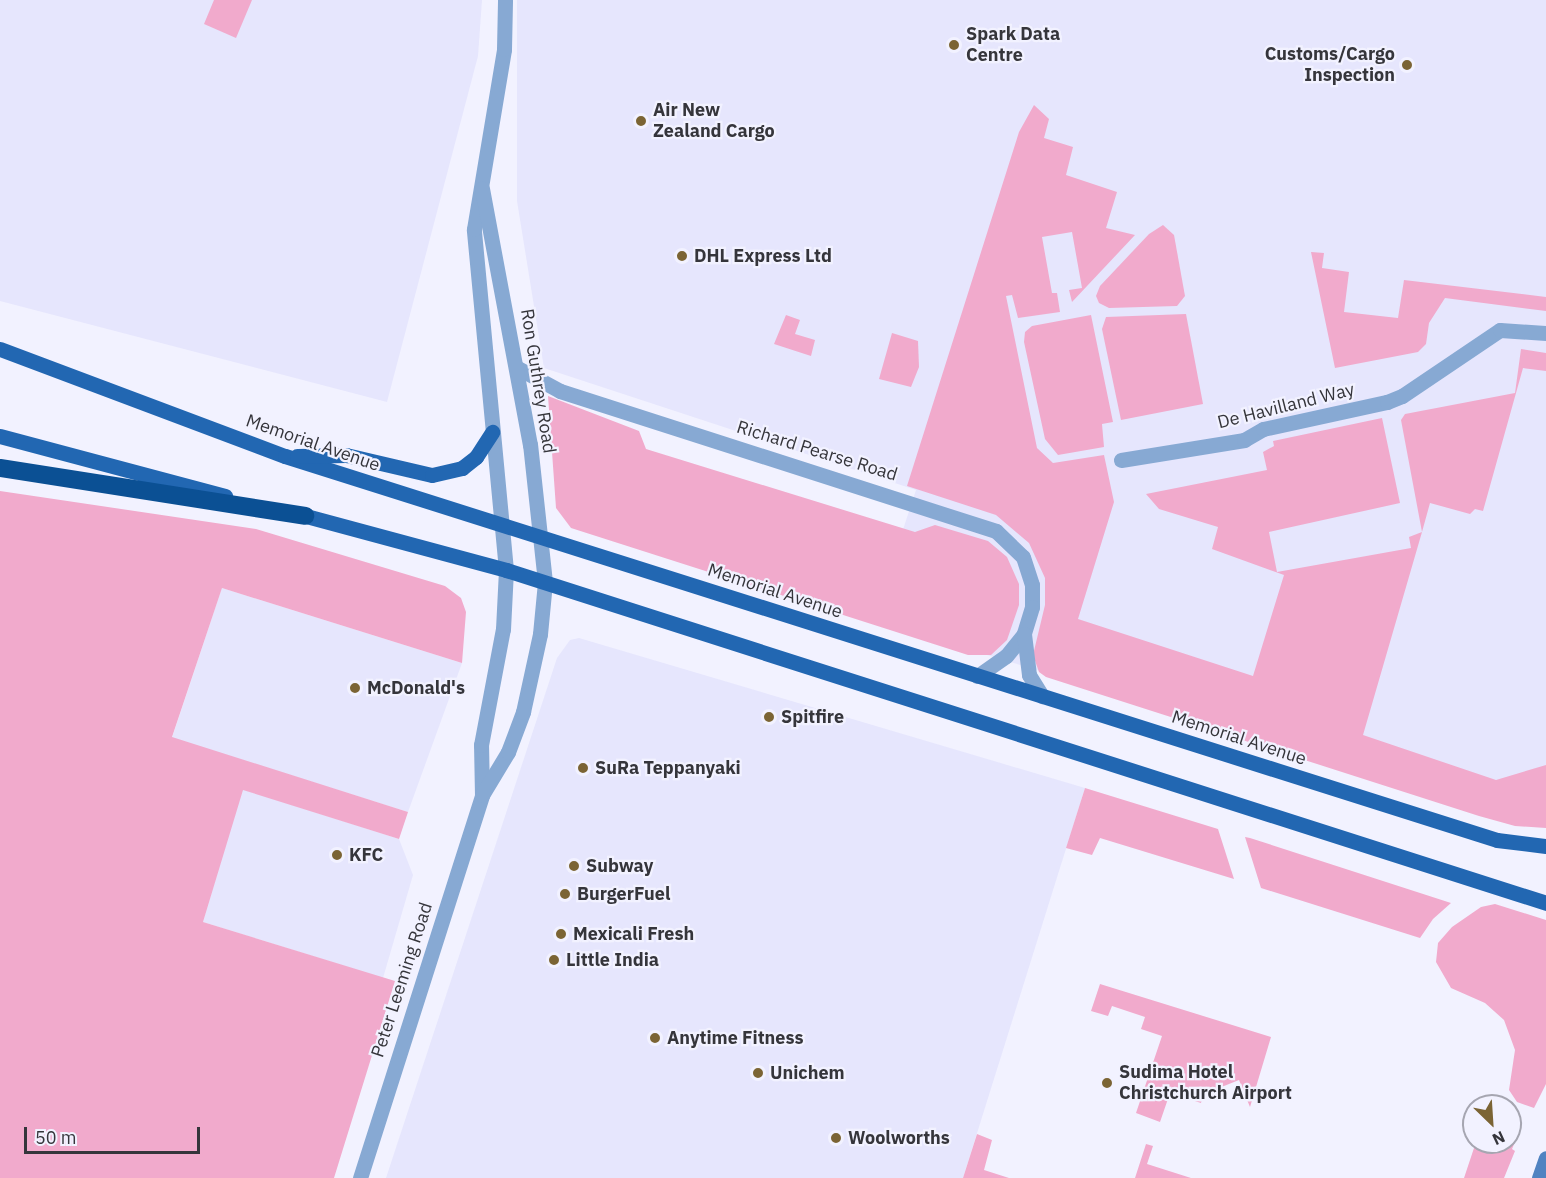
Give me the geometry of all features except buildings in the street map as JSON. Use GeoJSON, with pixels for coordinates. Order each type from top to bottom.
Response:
{"type":"FeatureCollection","features":[{"type":"Feature","properties":{"kind":"highway"},"geometry":{"type":"LineString","coordinates":[[0,468],[305,516]]}},
{"type":"Feature","properties":{"kind":"main road","name":"Memorial Avenue"},"geometry":{"type":"LineString","coordinates":[[0,349],[285,456],[1497,840],[1546,846]]}},
{"type":"Feature","properties":{"kind":"main road"},"geometry":{"type":"LineString","coordinates":[[285,456],[346,455],[432,475],[469,462],[492,432]]}},
{"type":"Feature","properties":{"kind":"main road"},"geometry":{"type":"LineString","coordinates":[[0,436],[506,570],[1546,903]]}},
{"type":"Feature","properties":{"kind":"street","name":"Ron Guthrey Road"},"geometry":{"type":"LineString","coordinates":[[506,0],[504,49],[474,230],[506,570]]}},
{"type":"Feature","properties":{"kind":"street","name":"Ron Guthrey Road"},"geometry":{"type":"LineString","coordinates":[[482,188],[516,367],[541,537],[545,582]]}},
{"type":"Feature","properties":{"kind":"street","name":"De Havilland Way"},"geometry":{"type":"LineString","coordinates":[[1122,460],[1244,440],[1263,429],[1387,402],[1414,388],[1500,330],[1546,333]]}},
{"type":"Feature","properties":{"kind":"street","name":"Richard Pearse Road"},"geometry":{"type":"LineString","coordinates":[[516,367],[560,391],[996,531],[1012,542],[1030,571],[1032,607],[1024,634],[1006,656],[977,675]]}},
{"type":"Feature","properties":{"kind":"street","name":"Peter Leeming Road"},"geometry":{"type":"LineString","coordinates":[[482,795],[481,746],[503,629],[506,570]]}},
{"type":"Feature","properties":{"kind":"street","name":"Peter Leeming Road"},"geometry":{"type":"LineString","coordinates":[[360,1178],[482,795],[508,752],[523,712],[540,634],[545,582]]}},
{"type":"Feature","properties":{"kind":"street","name":"Richard Pearse Road"},"geometry":{"type":"LineString","coordinates":[[1024,634],[1029,675],[1042,696]]}},
{"type":"Feature","properties":{"kind":"street"},"geometry":{"type":"LineString","coordinates":[[1539,1178],[1546,1158]]}},
{"type":"Feature","properties":{"kind":"shaded area"},"geometry":{"type":"Polygon","coordinates":[[[0,0],[482,0],[478,56],[387,402],[0,301],[0,0]]]}},
{"type":"Feature","properties":{"kind":"shaded area"},"geometry":{"type":"Polygon","coordinates":[[[214,0],[252,0],[236,38],[204,24],[214,0]]]}},
{"type":"Feature","properties":{"kind":"shaded area"},"geometry":{"type":"Polygon","coordinates":[[[517,0],[1546,0],[1546,822],[873,621],[916,490],[544,368],[517,201],[517,0]]]}},
{"type":"Feature","properties":{"kind":"shaded area"},"geometry":{"type":"Polygon","coordinates":[[[1034,105],[1049,119],[1044,138],[1073,147],[1066,175],[1117,192],[1106,228],[1135,235],[1072,302],[1069,290],[1082,288],[1072,232],[1042,237],[1052,293],[1057,293],[1060,312],[1018,318],[1012,295],[1006,296],[1037,448],[1053,463],[1104,455],[1114,502],[1078,619],[1253,676],[1284,575],[1212,549],[1218,527],[1159,509],[1146,494],[1267,470],[1263,452],[1274,446],[1273,441],[1382,418],[1400,503],[1269,532],[1277,572],[1411,548],[1409,537],[1422,532],[1363,735],[1496,780],[1546,765],[1546,828],[1515,826],[1479,816],[1046,677],[1039,672],[1033,655],[1045,605],[1045,578],[1029,543],[996,515],[907,486],[1019,132],[1034,105]]]}},
{"type":"Feature","properties":{"kind":"shaded area"},"geometry":{"type":"Polygon","coordinates":[[[1163,225],[1174,235],[1185,296],[1177,306],[1109,308],[1099,303],[1096,296],[1100,286],[1149,234],[1163,225]]]}},
{"type":"Feature","properties":{"kind":"shaded area"},"geometry":{"type":"Polygon","coordinates":[[[1311,252],[1324,253],[1322,268],[1349,272],[1344,312],[1398,318],[1404,280],[1546,297],[1546,311],[1445,298],[1429,323],[1426,344],[1418,352],[1335,368],[1311,252]]]}},
{"type":"Feature","properties":{"kind":"shaded area"},"geometry":{"type":"Polygon","coordinates":[[[1186,314],[1203,404],[1121,420],[1102,329],[1106,317],[1186,314]]]}},
{"type":"Feature","properties":{"kind":"shaded area"},"geometry":{"type":"Polygon","coordinates":[[[786,315],[800,320],[795,334],[815,340],[811,356],[774,344],[786,315]]]}},
{"type":"Feature","properties":{"kind":"shaded area"},"geometry":{"type":"Polygon","coordinates":[[[1091,315],[1113,422],[1102,424],[1104,447],[1058,455],[1045,439],[1024,342],[1025,332],[1032,326],[1091,315]]]}},
{"type":"Feature","properties":{"kind":"shaded area"},"geometry":{"type":"Polygon","coordinates":[[[892,333],[918,341],[919,367],[911,387],[879,379],[892,333]]]}},
{"type":"Feature","properties":{"kind":"shaded area"},"geometry":{"type":"Polygon","coordinates":[[[1521,349],[1546,353],[1546,371],[1523,368],[1483,511],[1475,509],[1470,514],[1430,503],[1422,532],[1401,420],[1405,414],[1515,393],[1521,349]]]}},
{"type":"Feature","properties":{"kind":"shaded area"},"geometry":{"type":"Polygon","coordinates":[[[548,396],[639,431],[646,449],[915,532],[935,525],[988,541],[1007,557],[1019,584],[1019,605],[1007,640],[991,655],[968,655],[571,528],[556,508],[548,396]]]}},
{"type":"Feature","properties":{"kind":"shaded area"},"geometry":{"type":"Polygon","coordinates":[[[0,491],[256,529],[445,586],[461,598],[466,612],[462,663],[222,588],[172,737],[408,812],[399,839],[243,790],[203,922],[395,981],[334,1178],[0,1178],[0,491]]]}},
{"type":"Feature","properties":{"kind":"shaded area"},"geometry":{"type":"Polygon","coordinates":[[[222,588],[462,663],[408,812],[172,738],[222,588]]]}},
{"type":"Feature","properties":{"kind":"shaded area"},"geometry":{"type":"Polygon","coordinates":[[[579,638],[1085,788],[963,1178],[386,1178],[557,658],[570,640],[579,638]]]}},
{"type":"Feature","properties":{"kind":"shaded area"},"geometry":{"type":"Polygon","coordinates":[[[1085,788],[1218,829],[1234,879],[1100,838],[1092,855],[1066,848],[1085,788]]]}},
{"type":"Feature","properties":{"kind":"shaded area"},"geometry":{"type":"Polygon","coordinates":[[[242,789],[399,839],[413,875],[383,978],[203,922],[242,789]]]}},
{"type":"Feature","properties":{"kind":"shaded area"},"geometry":{"type":"Polygon","coordinates":[[[1245,837],[1451,903],[1433,919],[1420,938],[1261,888],[1245,837]]]}},
{"type":"Feature","properties":{"kind":"shaded area"},"geometry":{"type":"Polygon","coordinates":[[[1495,904],[1546,920],[1546,1084],[1534,1108],[1522,1104],[1522,1094],[1512,1094],[1509,1090],[1515,1050],[1504,1020],[1485,1003],[1451,988],[1436,962],[1438,943],[1452,927],[1481,907],[1495,904]]]}},
{"type":"Feature","properties":{"kind":"shaded area"},"geometry":{"type":"Polygon","coordinates":[[[1100,984],[1271,1037],[1250,1107],[1239,1080],[1209,1092],[1204,1090],[1201,1103],[1170,1093],[1160,1122],[1136,1113],[1162,1036],[1141,1029],[1145,1017],[1112,1006],[1108,1016],[1091,1011],[1100,984]]]}},
{"type":"Feature","properties":{"kind":"shaded area"},"geometry":{"type":"Polygon","coordinates":[[[977,1134],[992,1140],[984,1170],[1009,1178],[963,1178],[977,1134]]]}},
{"type":"Feature","properties":{"kind":"shaded area"},"geometry":{"type":"Polygon","coordinates":[[[1146,1144],[1153,1146],[1147,1164],[1191,1178],[1135,1178],[1146,1144]]]}},
{"type":"Feature","properties":{"kind":"shaded area"},"geometry":{"type":"Polygon","coordinates":[[[1472,1154],[1514,1154],[1504,1178],[1464,1178],[1472,1154]]]}},
{"type":"Feature","properties":{"kind":"place","name":"Spark Data Centre"},"geometry":{"type":"Point","coordinates":[954,45]}},
{"type":"Feature","properties":{"kind":"place","name":"Customs/Cargo Inspection"},"geometry":{"type":"Point","coordinates":[1407,65]}},
{"type":"Feature","properties":{"kind":"place","name":"Air New Zealand Cargo"},"geometry":{"type":"Point","coordinates":[641,121]}},
{"type":"Feature","properties":{"kind":"place","name":"DHL Express Ltd"},"geometry":{"type":"Point","coordinates":[682,256]}},
{"type":"Feature","properties":{"kind":"place","name":"McDonald's"},"geometry":{"type":"Point","coordinates":[355,688]}},
{"type":"Feature","properties":{"kind":"place","name":"Spitfire"},"geometry":{"type":"Point","coordinates":[769,717]}},
{"type":"Feature","properties":{"kind":"place","name":"SuRa Teppanyaki"},"geometry":{"type":"Point","coordinates":[583,768]}},
{"type":"Feature","properties":{"kind":"place","name":"KFC"},"geometry":{"type":"Point","coordinates":[337,855]}},
{"type":"Feature","properties":{"kind":"place","name":"Subway"},"geometry":{"type":"Point","coordinates":[574,866]}},
{"type":"Feature","properties":{"kind":"place","name":"BurgerFuel"},"geometry":{"type":"Point","coordinates":[565,894]}},
{"type":"Feature","properties":{"kind":"place","name":"Mexicali Fresh"},"geometry":{"type":"Point","coordinates":[561,934]}},
{"type":"Feature","properties":{"kind":"place","name":"Little India"},"geometry":{"type":"Point","coordinates":[554,960]}},
{"type":"Feature","properties":{"kind":"place","name":"Anytime Fitness"},"geometry":{"type":"Point","coordinates":[655,1038]}},
{"type":"Feature","properties":{"kind":"place","name":"Unichem"},"geometry":{"type":"Point","coordinates":[758,1073]}},
{"type":"Feature","properties":{"kind":"place","name":"Sudima Hotel Christchurch Airport"},"geometry":{"type":"Point","coordinates":[1107,1083]}},
{"type":"Feature","properties":{"kind":"place","name":"Woolworths"},"geometry":{"type":"Point","coordinates":[836,1138]}}]}
